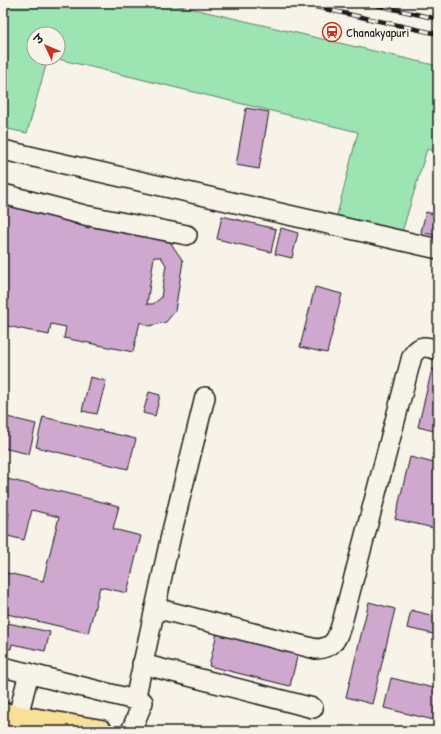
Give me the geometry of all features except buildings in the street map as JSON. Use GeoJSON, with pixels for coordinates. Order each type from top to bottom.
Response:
{"type":"FeatureCollection","features":[{"type":"Feature","properties":{"kind":"main road"},"geometry":{"type":"LineString","coordinates":[[8,713],[101,731]]}},
{"type":"Feature","properties":{"kind":"lane"},"geometry":{"type":"LineString","coordinates":[[3,150],[438,248]]}},
{"type":"Feature","properties":{"kind":"lane"},"geometry":{"type":"LineString","coordinates":[[3,194],[84,215],[187,235]]}},
{"type":"Feature","properties":{"kind":"lane"},"geometry":{"type":"LineString","coordinates":[[155,608],[316,649],[323,649],[332,644],[339,632],[412,356],[420,347],[426,346],[438,350]]}},
{"type":"Feature","properties":{"kind":"lane"},"geometry":{"type":"LineString","coordinates":[[134,700],[171,535],[205,397]]}},
{"type":"Feature","properties":{"kind":"lane"},"geometry":{"type":"LineString","coordinates":[[142,664],[313,708]]}},
{"type":"Feature","properties":{"kind":"lane"},"geometry":{"type":"LineString","coordinates":[[3,666],[143,702],[131,731]]}},
{"type":"Feature","properties":{"kind":"lane"},"geometry":{"type":"LineString","coordinates":[[8,713],[29,673]]}},
{"type":"Feature","properties":{"kind":"green space"},"geometry":{"type":"Polygon","coordinates":[[[3,3],[168,3],[438,66],[438,152],[427,149],[402,232],[337,215],[358,132],[66,61],[66,26],[26,26],[26,66],[46,66],[27,133],[3,128],[3,3]]]}},
{"type":"Feature","properties":{"kind":"railway"},"geometry":{"type":"LineString","coordinates":[[298,3],[438,34]]}},
{"type":"Feature","properties":{"kind":"railway"},"geometry":{"type":"LineString","coordinates":[[367,3],[438,19]]}},
{"type":"Feature","properties":{"kind":"place","name":"Chanakyapuri"},"geometry":{"type":"Point","coordinates":[332,32]}}]}
